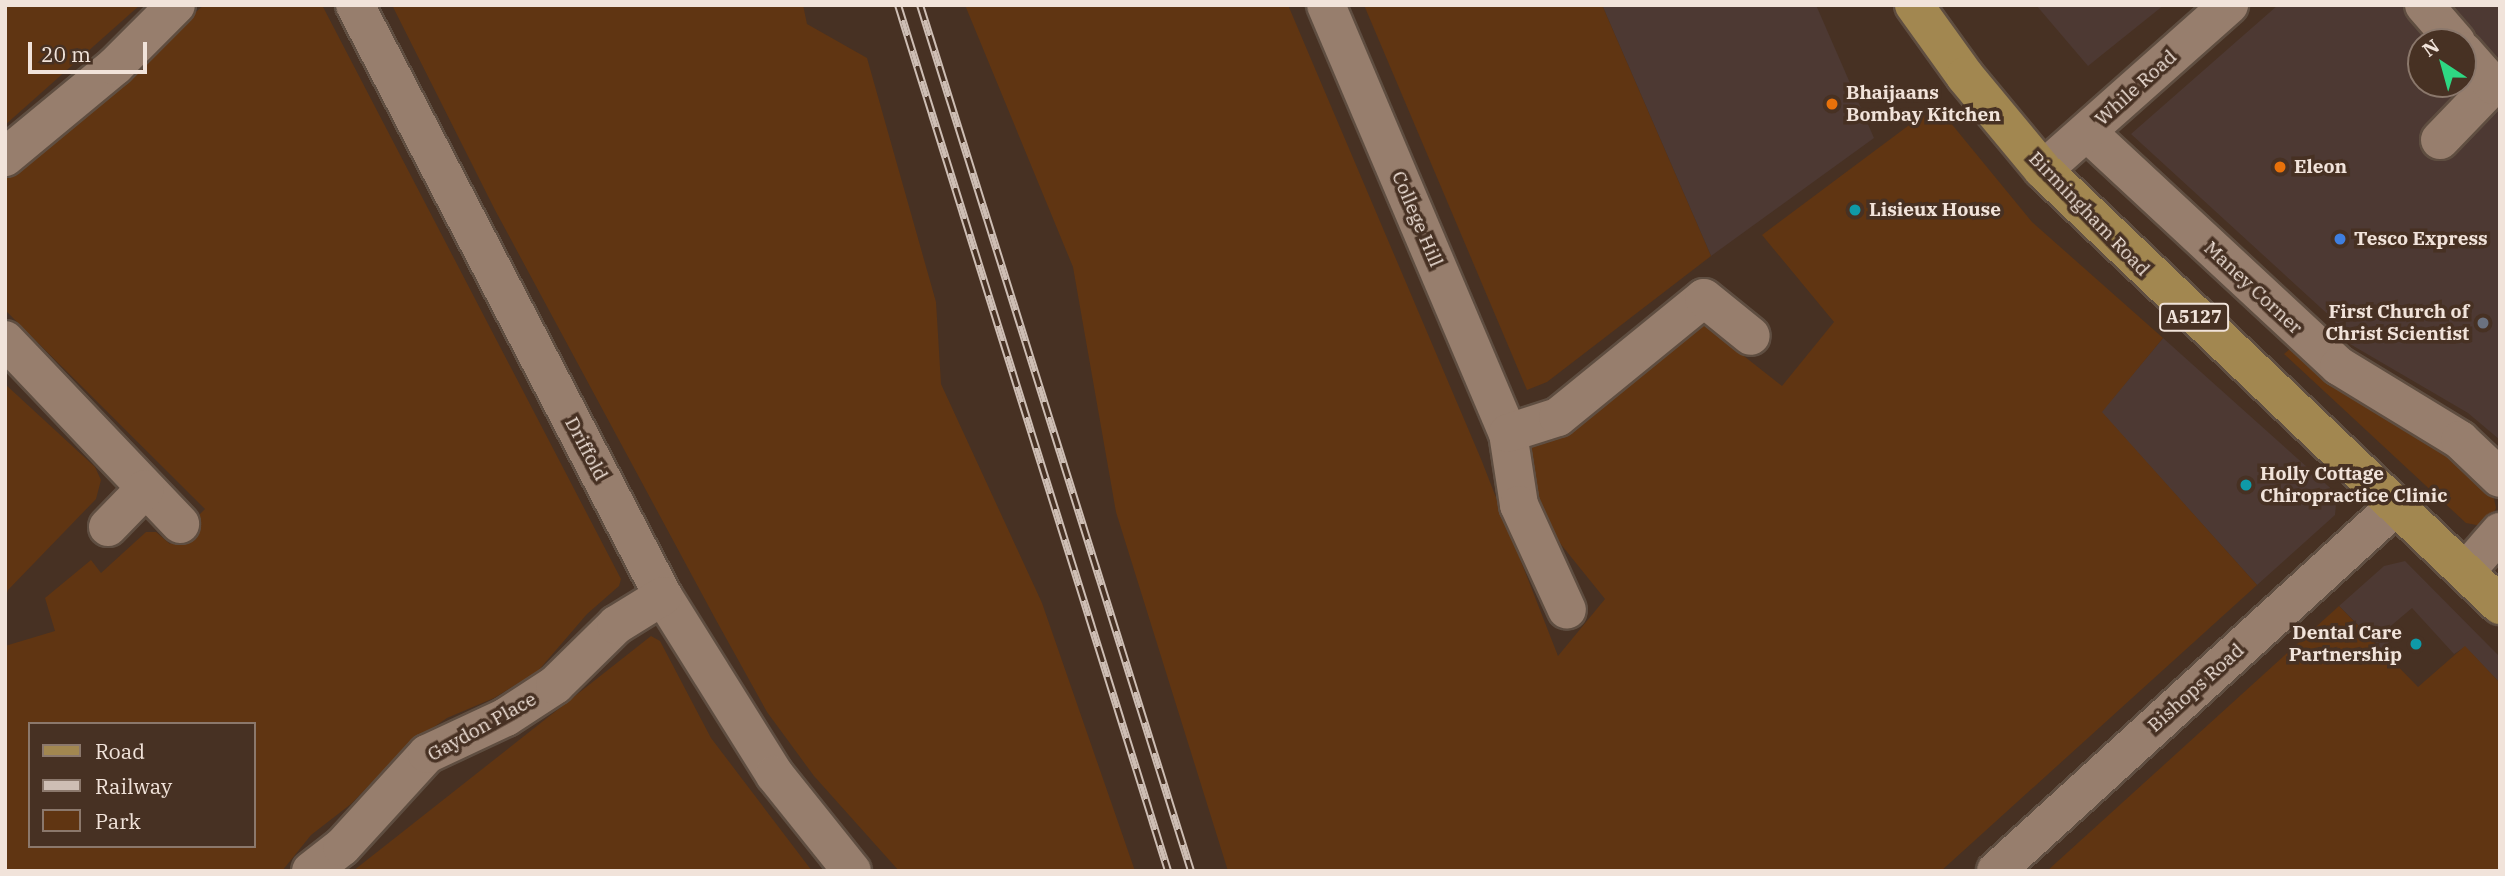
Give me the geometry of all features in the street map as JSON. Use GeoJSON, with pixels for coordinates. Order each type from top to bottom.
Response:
{"type":"FeatureCollection","features":[{"type":"Feature","properties":{"kind":"main road","name":"Birmingham Road"},"geometry":{"type":"LineString","coordinates":[[1914,5],[1965,76],[2043,170],[2139,266],[2397,505],[2500,605]]}},
{"type":"Feature","properties":{"kind":"street"},"geometry":{"type":"LineString","coordinates":[[5,157],[115,66],[176,5]]}},
{"type":"Feature","properties":{"kind":"street","name":"Driffold"},"geometry":{"type":"LineString","coordinates":[[355,5],[663,596],[775,775],[852,871]]}},
{"type":"Feature","properties":{"kind":"street","name":"College Hill"},"geometry":{"type":"LineString","coordinates":[[1326,5],[1510,442],[1520,505],[1567,610]]}},
{"type":"Feature","properties":{"kind":"street","name":"While Road"},"geometry":{"type":"LineString","coordinates":[[2043,170],[2229,5]]}},
{"type":"Feature","properties":{"kind":"street"},"geometry":{"type":"LineString","coordinates":[[2424,5],[2444,28]]}},
{"type":"Feature","properties":{"kind":"street"},"geometry":{"type":"LineString","coordinates":[[2440,139],[2493,85],[2477,67]]}},
{"type":"Feature","properties":{"kind":"street","name":"Maney Corner"},"geometry":{"type":"LineString","coordinates":[[2087,132],[2339,366],[2460,440],[2500,478]]}},
{"type":"Feature","properties":{"kind":"street"},"geometry":{"type":"LineString","coordinates":[[1510,442],[1558,417],[1704,298],[1751,336]]}},
{"type":"Feature","properties":{"kind":"street"},"geometry":{"type":"LineString","coordinates":[[5,340],[180,524]]}},
{"type":"Feature","properties":{"kind":"street"},"geometry":{"type":"LineString","coordinates":[[108,527],[145,489]]}},
{"type":"Feature","properties":{"kind":"street","name":"Bishops Road"},"geometry":{"type":"LineString","coordinates":[[1996,871],[2397,505]]}},
{"type":"Feature","properties":{"kind":"street"},"geometry":{"type":"LineString","coordinates":[[2466,571],[2500,532]]}},
{"type":"Feature","properties":{"kind":"street","name":"Gaydon Place"},"geometry":{"type":"LineString","coordinates":[[311,871],[342,848],[427,754],[506,717],[555,685],[616,625],[663,596]]}},
{"type":"Feature","properties":{"kind":"shaded area"},"geometry":{"type":"Polygon","coordinates":[[[1602,5],[1816,5],[1874,138],[1711,256],[1602,5]]]}},
{"type":"Feature","properties":{"kind":"shaded area"},"geometry":{"type":"Polygon","coordinates":[[[2036,5],[2164,5],[2088,66],[2036,5]]]}},
{"type":"Feature","properties":{"kind":"shaded area"},"geometry":{"type":"Polygon","coordinates":[[[2278,5],[2500,5],[2500,440],[2468,413],[2350,344],[2333,319],[2131,134],[2278,5]]]}},
{"type":"Feature","properties":{"kind":"shaded area"},"geometry":{"type":"Polygon","coordinates":[[[2163,338],[2337,494],[2335,515],[2257,585],[2101,412],[2163,338]]]}},
{"type":"Feature","properties":{"kind":"shaded area"},"geometry":{"type":"Polygon","coordinates":[[[2405,561],[2500,657],[2500,683],[2465,647],[2454,654],[2412,608],[2386,630],[2393,639],[2382,649],[2339,606],[2384,566],[2405,561]]]}},
{"type":"Feature","properties":{"kind":"green space"},"geometry":{"type":"Polygon","coordinates":[[[5,5],[140,5],[5,125],[5,5]]]}},
{"type":"Feature","properties":{"kind":"green space"},"geometry":{"type":"Polygon","coordinates":[[[204,5],[322,5],[621,579],[619,586],[587,614],[538,671],[494,698],[447,718],[409,744],[351,804],[311,835],[282,871],[5,871],[5,646],[55,631],[45,598],[91,560],[101,573],[146,532],[156,532],[170,544],[205,509],[7,312],[5,176],[204,5]]]}},
{"type":"Feature","properties":{"kind":"green space"},"geometry":{"type":"Polygon","coordinates":[[[392,5],[803,5],[807,24],[867,58],[936,302],[941,384],[1042,603],[1135,871],[899,871],[814,776],[767,712],[716,620],[495,210],[392,5]]]}},
{"type":"Feature","properties":{"kind":"green space"},"geometry":{"type":"Polygon","coordinates":[[[965,5],[1288,5],[1481,459],[1558,656],[1605,599],[1534,511],[1521,449],[1556,433],[1697,319],[1782,386],[1834,322],[1762,235],[1936,105],[2032,222],[2163,338],[2102,412],[2257,585],[1941,871],[1228,871],[1116,512],[1073,267],[965,5]]]}},
{"type":"Feature","properties":{"kind":"green space"},"geometry":{"type":"Polygon","coordinates":[[[1364,5],[1602,5],[1711,256],[1547,382],[1527,390],[1364,5]]]}},
{"type":"Feature","properties":{"kind":"green space"},"geometry":{"type":"Polygon","coordinates":[[[2291,348],[2477,477],[2493,494],[2496,508],[2487,527],[2466,523],[2284,354],[2291,348]]]}},
{"type":"Feature","properties":{"kind":"green space"},"geometry":{"type":"Polygon","coordinates":[[[5,384],[95,467],[101,480],[96,499],[8,590],[5,600],[5,384]]]}},
{"type":"Feature","properties":{"kind":"green space"},"geometry":{"type":"Polygon","coordinates":[[[2339,606],[2418,687],[2465,646],[2500,683],[2500,871],[2047,871],[2339,606]]]}},
{"type":"Feature","properties":{"kind":"green space"},"geometry":{"type":"Polygon","coordinates":[[[651,636],[660,641],[711,738],[812,871],[353,871],[651,636]]]}},
{"type":"Feature","properties":{"kind":"railway"},"geometry":{"type":"LineString","coordinates":[[898,5],[1168,871]]}},
{"type":"Feature","properties":{"kind":"railway"},"geometry":{"type":"LineString","coordinates":[[920,5],[1191,871]]}},
{"type":"Feature","properties":{"kind":"place","name":"Bhaijaans Bombay Kitchen"},"geometry":{"type":"Point","coordinates":[1832,104]}},
{"type":"Feature","properties":{"kind":"place","name":"Eleon"},"geometry":{"type":"Point","coordinates":[2280,167]}},
{"type":"Feature","properties":{"kind":"place","name":"Lisieux House"},"geometry":{"type":"Point","coordinates":[1855,210]}},
{"type":"Feature","properties":{"kind":"place","name":"Tesco Express"},"geometry":{"type":"Point","coordinates":[2340,239]}},
{"type":"Feature","properties":{"kind":"place","name":"First Church of Christ Scientist"},"geometry":{"type":"Point","coordinates":[2483,323]}},
{"type":"Feature","properties":{"kind":"place","name":"Holly Cottage Chiropractice Clinic"},"geometry":{"type":"Point","coordinates":[2246,485]}},
{"type":"Feature","properties":{"kind":"place","name":"Dental Care Partnership"},"geometry":{"type":"Point","coordinates":[2416,644]}}]}
